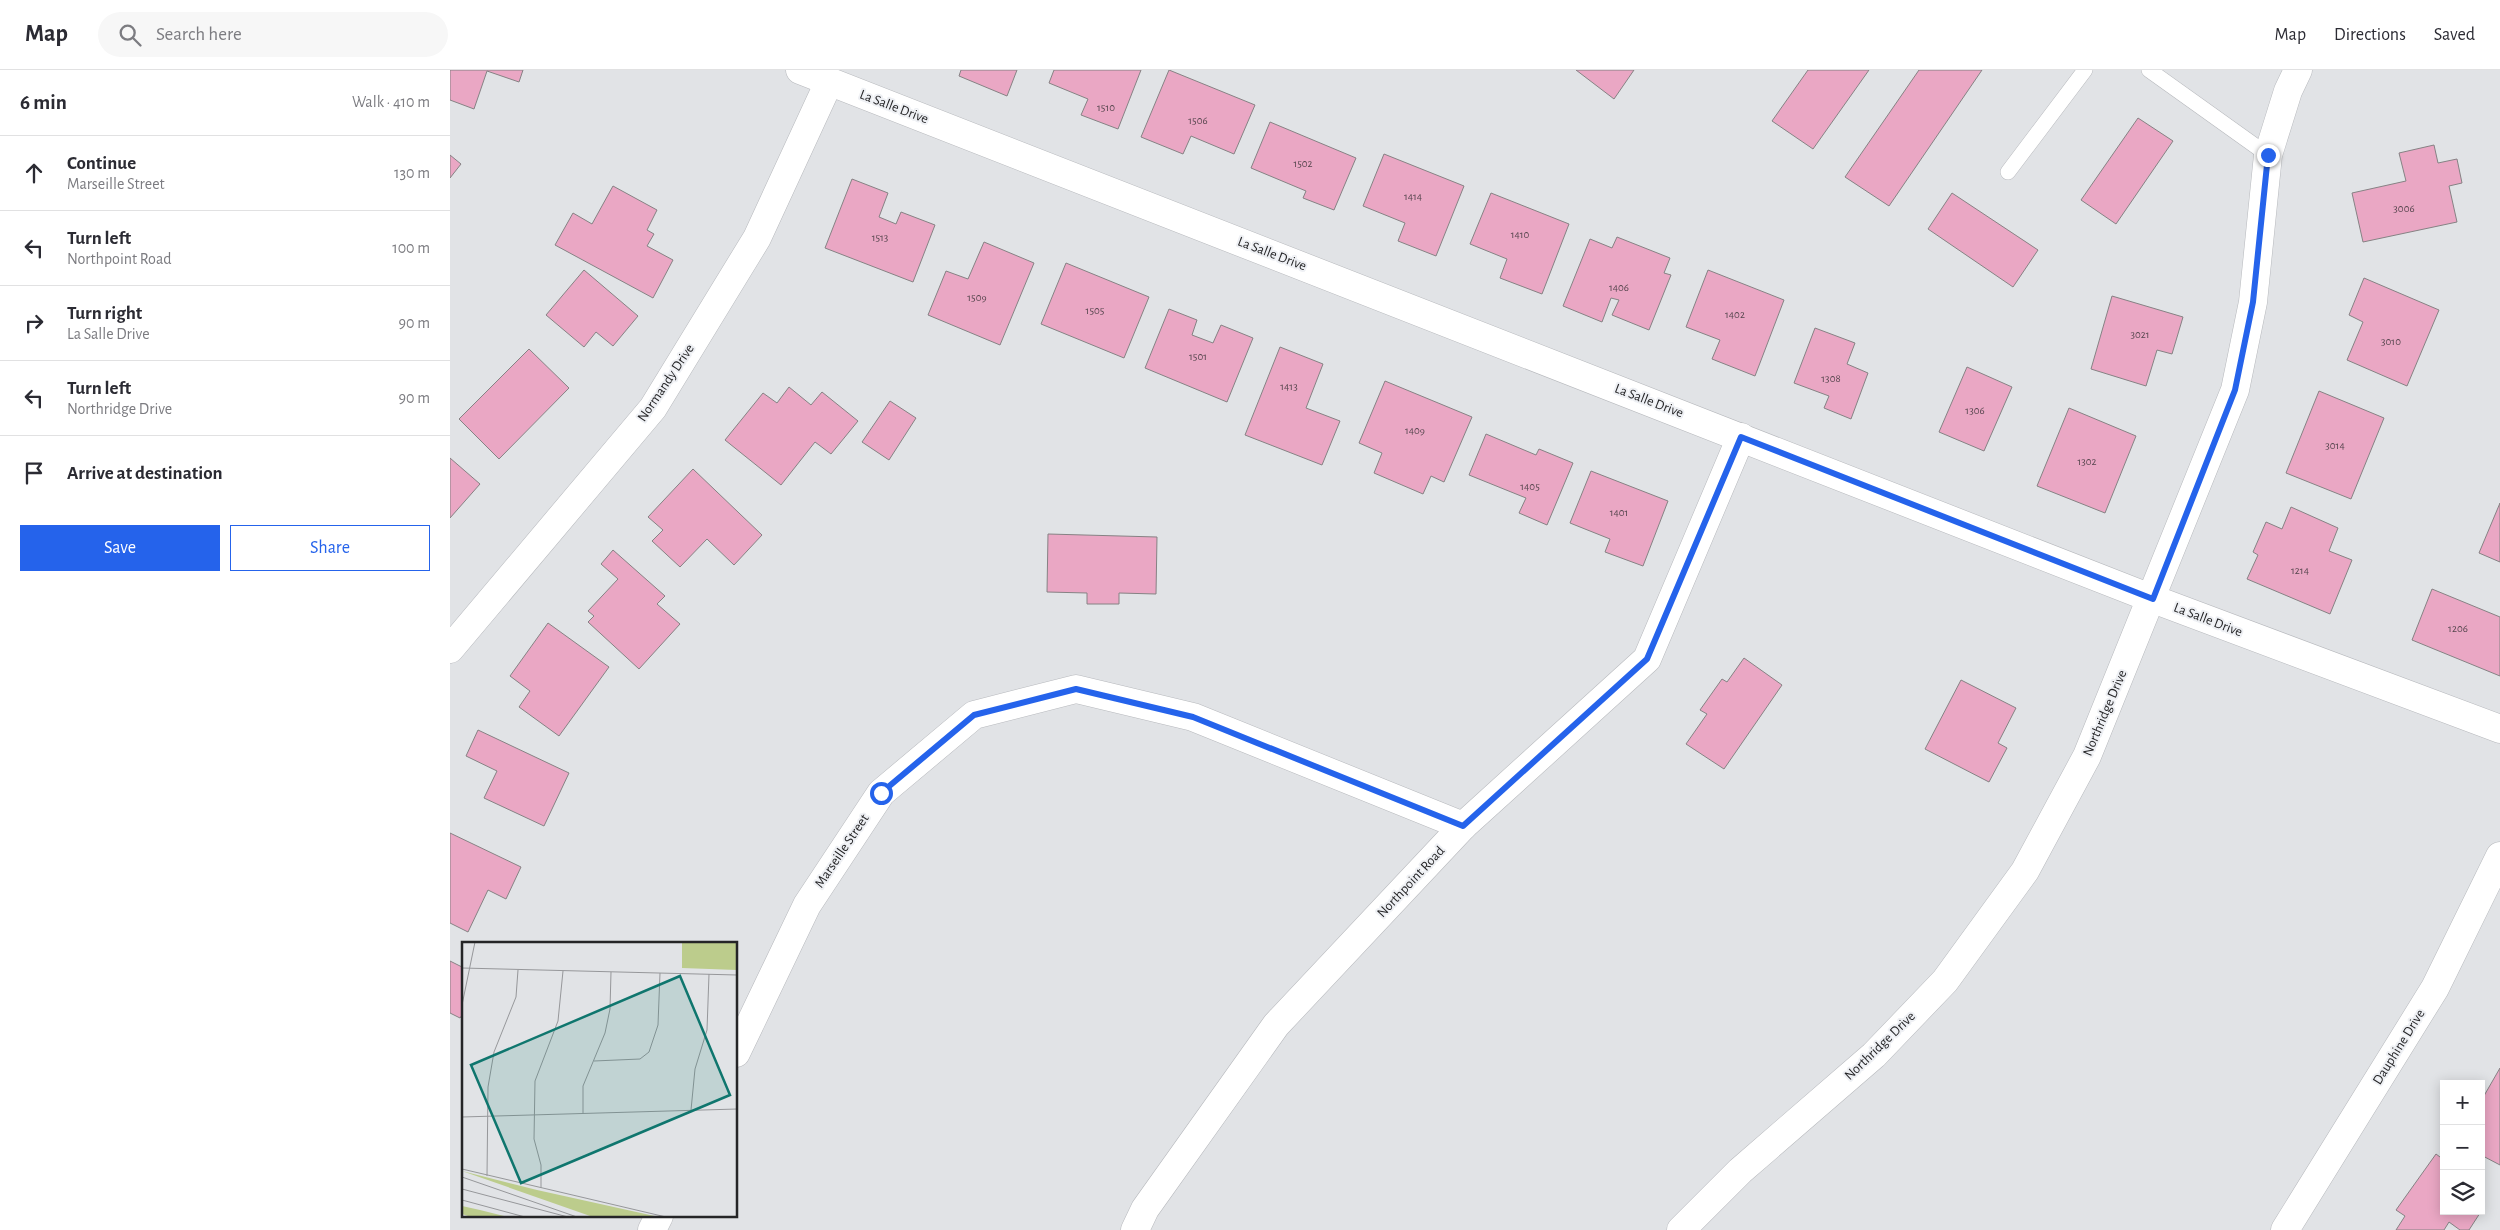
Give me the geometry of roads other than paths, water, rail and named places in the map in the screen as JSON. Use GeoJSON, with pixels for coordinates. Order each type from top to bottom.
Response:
{"type":"FeatureCollection","features":[{"type":"Feature","properties":{"kind":"street","name":"Northridge Drive"},"geometry":{"type":"LineString","coordinates":[[1681,1230],[1740,1170],[1874,1056],[1945,982],[2024,871],[2078,772],[2153,599],[2235,390],[2253,302],[2268,155],[2288,91],[2298,70]]}},
{"type":"Feature","properties":{"kind":"street","name":"La Salle Drive"},"geometry":{"type":"LineString","coordinates":[[816,75],[2153,599],[2500,729]]}},
{"type":"Feature","properties":{"kind":"street","name":"Normandy Drive"},"geometry":{"type":"LineString","coordinates":[[450,649],[653,408],[757,238],[816,75]]}},
{"type":"Feature","properties":{"kind":"street","name":"Northpoint Road"},"geometry":{"type":"LineString","coordinates":[[1135,1230],[1145,1209],[1276,1025],[1463,826],[1647,659],[1741,437]]}},
{"type":"Feature","properties":{"kind":"street","name":"Marseille Street"},"geometry":{"type":"LineString","coordinates":[[738,1049],[807,905],[881,793],[974,715],[1076,689],[1193,717],[1463,826]]}},
{"type":"Feature","properties":{"kind":"street","name":"Dauphine Drive"},"geometry":{"type":"LineString","coordinates":[[2284,1230],[2435,988],[2500,856]]}},
{"type":"Feature","properties":{"kind":"street"},"geometry":{"type":"LineString","coordinates":[[652,1230],[658,1218]]}},
{"type":"Feature","properties":{"kind":"lane"},"geometry":{"type":"LineString","coordinates":[[2008,172],[2085,70]]}},
{"type":"Feature","properties":{"kind":"lane"},"geometry":{"type":"LineString","coordinates":[[2148,70],[2268,155]]}}]}
